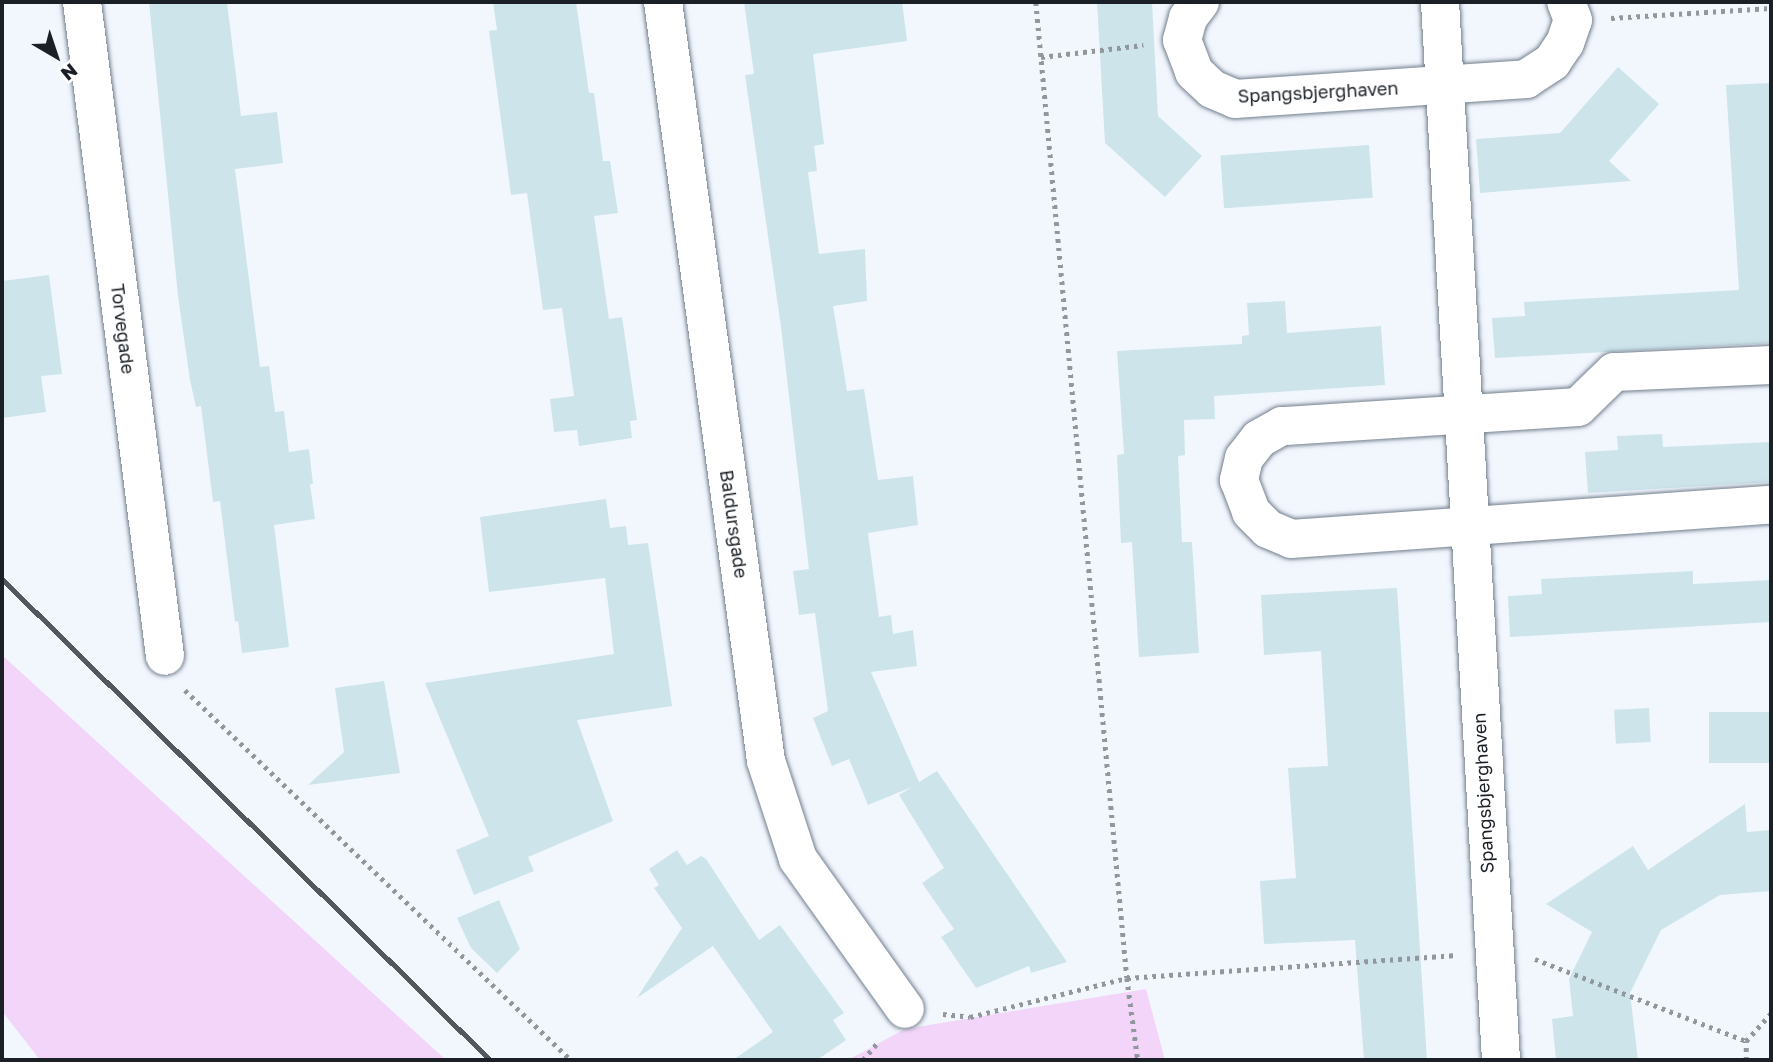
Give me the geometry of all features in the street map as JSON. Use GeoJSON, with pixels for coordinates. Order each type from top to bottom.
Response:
{"type":"FeatureCollection","features":[{"type":"Feature","properties":{"kind":"street","name":"Torvegade"},"geometry":{"type":"LineString","coordinates":[[82,2],[165,656]]}},
{"type":"Feature","properties":{"kind":"street","name":"Baldursgade"},"geometry":{"type":"LineString","coordinates":[[663,2],[766,761],[798,859],[905,1009]]}},
{"type":"Feature","properties":{"kind":"street"},"geometry":{"type":"LineString","coordinates":[[1182,40],[1188,18],[1200,2]]}},
{"type":"Feature","properties":{"kind":"street","name":"Spangsbjerghaven"},"geometry":{"type":"LineString","coordinates":[[1440,2],[1492,952],[1501,1060]]}},
{"type":"Feature","properties":{"kind":"street","name":"Spangsbjerghaven"},"geometry":{"type":"LineString","coordinates":[[1182,40],[1194,72],[1212,89],[1234,99],[1526,79],[1552,62],[1569,11]]}},
{"type":"Feature","properties":{"kind":"street"},"geometry":{"type":"LineString","coordinates":[[1771,365],[1614,372],[1578,407],[1282,426],[1259,439],[1244,458],[1239,480],[1251,512],[1268,529],[1292,539],[1771,505]]}},
{"type":"Feature","properties":{"kind":"path"},"geometry":{"type":"LineString","coordinates":[[1036,2],[1126,978],[1138,1060]]}},
{"type":"Feature","properties":{"kind":"path"},"geometry":{"type":"LineString","coordinates":[[1569,11],[1771,8]]}},
{"type":"Feature","properties":{"kind":"path"},"geometry":{"type":"LineString","coordinates":[[1041,57],[1182,40]]}},
{"type":"Feature","properties":{"kind":"path"},"geometry":{"type":"LineString","coordinates":[[165,656],[188,694],[217,724],[571,1060]]}},
{"type":"Feature","properties":{"kind":"path"},"geometry":{"type":"LineString","coordinates":[[863,1060],[905,1009],[970,1017],[1126,978],[1492,952],[1535,959],[1746,1041]]}},
{"type":"Feature","properties":{"kind":"path"},"geometry":{"type":"LineString","coordinates":[[1746,1060],[1746,1041],[1771,1013]]}},
{"type":"Feature","properties":{"kind":"shaded area"},"geometry":{"type":"Polygon","coordinates":[[[2,655],[446,1060],[40,1060],[2,1011],[2,655]]]}},
{"type":"Feature","properties":{"kind":"shaded area"},"geometry":{"type":"Polygon","coordinates":[[[1146,989],[1165,1060],[848,1060],[905,1029],[1146,989]]]}},
{"type":"Feature","properties":{"kind":"building"},"geometry":{"type":"Polygon","coordinates":[[[149,2],[227,2],[241,116],[277,112],[283,163],[235,169],[260,367],[269,366],[275,412],[284,411],[289,452],[309,449],[313,484],[310,484],[315,519],[274,525],[289,647],[242,653],[238,621],[235,622],[220,501],[213,502],[201,406],[196,407],[190,380],[178,296],[149,2]]]}},
{"type":"Feature","properties":{"kind":"building"},"geometry":{"type":"Polygon","coordinates":[[[493,2],[576,2],[589,93],[594,93],[603,161],[610,161],[618,213],[594,216],[609,319],[622,317],[637,420],[630,421],[632,438],[579,446],[577,430],[554,432],[550,399],[574,396],[562,308],[543,310],[527,193],[511,195],[489,31],[497,30],[493,2]]]}},
{"type":"Feature","properties":{"kind":"building"},"geometry":{"type":"Polygon","coordinates":[[[744,2],[902,2],[907,41],[813,54],[824,144],[814,146],[817,171],[808,172],[819,254],[865,249],[867,301],[833,306],[847,391],[864,389],[878,480],[913,476],[918,525],[868,533],[879,617],[891,615],[893,634],[913,630],[917,666],[871,672],[919,782],[937,771],[1067,962],[1031,973],[1029,966],[976,988],[941,937],[954,929],[922,883],[944,868],[899,795],[912,787],[868,805],[849,759],[832,766],[813,718],[828,711],[815,613],[799,615],[793,571],[809,569],[781,327],[745,75],[754,74],[744,2]]]}},
{"type":"Feature","properties":{"kind":"building"},"geometry":{"type":"Polygon","coordinates":[[[1097,2],[1152,2],[1158,116],[1202,156],[1165,197],[1105,143],[1097,2]]]}},
{"type":"Feature","properties":{"kind":"building"},"geometry":{"type":"Polygon","coordinates":[[[1618,67],[1659,104],[1609,161],[1631,181],[1480,193],[1476,139],[1560,133],[1618,67]]]}},
{"type":"Feature","properties":{"kind":"building"},"geometry":{"type":"Polygon","coordinates":[[[1771,83],[1771,343],[1495,358],[1492,318],[1525,316],[1524,302],[1739,290],[1726,85],[1771,83]]]}},
{"type":"Feature","properties":{"kind":"building"},"geometry":{"type":"Polygon","coordinates":[[[1369,145],[1373,198],[1224,208],[1220,155],[1369,145]]]}},
{"type":"Feature","properties":{"kind":"building"},"geometry":{"type":"Polygon","coordinates":[[[49,275],[62,374],[41,376],[46,412],[2,418],[2,281],[49,275]]]}},
{"type":"Feature","properties":{"kind":"building"},"geometry":{"type":"Polygon","coordinates":[[[1285,301],[1287,333],[1381,326],[1385,385],[1214,396],[1215,419],[1184,420],[1185,455],[1178,456],[1182,542],[1192,542],[1199,653],[1139,657],[1132,542],[1121,543],[1117,455],[1124,454],[1117,351],[1242,344],[1242,336],[1249,335],[1247,303],[1285,301]]]}},
{"type":"Feature","properties":{"kind":"building"},"geometry":{"type":"Polygon","coordinates":[[[1662,434],[1663,447],[1771,442],[1771,482],[1588,493],[1585,452],[1618,450],[1617,436],[1662,434]]]}},
{"type":"Feature","properties":{"kind":"building"},"geometry":{"type":"Polygon","coordinates":[[[606,499],[610,528],[626,526],[628,545],[648,543],[672,706],[577,720],[613,821],[528,857],[534,871],[474,895],[456,850],[489,836],[425,683],[614,654],[605,578],[489,592],[480,517],[606,499]]]}},
{"type":"Feature","properties":{"kind":"building"},"geometry":{"type":"Polygon","coordinates":[[[1693,571],[1693,584],[1771,580],[1771,622],[1510,637],[1508,596],[1542,594],[1541,579],[1693,571]]]}},
{"type":"Feature","properties":{"kind":"building"},"geometry":{"type":"Polygon","coordinates":[[[1397,588],[1427,1060],[1364,1060],[1355,940],[1264,944],[1260,881],[1296,878],[1288,768],[1328,766],[1321,651],[1264,655],[1261,595],[1397,588]]]}},
{"type":"Feature","properties":{"kind":"building"},"geometry":{"type":"Polygon","coordinates":[[[384,681],[400,773],[308,785],[344,752],[335,688],[384,681]]]}},
{"type":"Feature","properties":{"kind":"building"},"geometry":{"type":"Polygon","coordinates":[[[1649,708],[1651,742],[1616,744],[1614,710],[1649,708]]]}},
{"type":"Feature","properties":{"kind":"building"},"geometry":{"type":"Polygon","coordinates":[[[1709,712],[1771,712],[1771,763],[1709,763],[1709,712]]]}},
{"type":"Feature","properties":{"kind":"building"},"geometry":{"type":"Polygon","coordinates":[[[1745,804],[1747,832],[1771,830],[1771,891],[1720,895],[1661,930],[1630,993],[1638,1060],[1556,1060],[1552,1019],[1573,1016],[1569,979],[1592,932],[1546,904],[1633,846],[1648,870],[1745,804]]]}},
{"type":"Feature","properties":{"kind":"building"},"geometry":{"type":"Polygon","coordinates":[[[677,850],[687,865],[701,856],[706,859],[759,940],[780,925],[844,1013],[833,1020],[846,1040],[817,1060],[733,1060],[773,1032],[713,946],[637,998],[682,928],[654,888],[659,885],[649,869],[677,850]]]}},
{"type":"Feature","properties":{"kind":"building"},"geometry":{"type":"Polygon","coordinates":[[[499,900],[520,949],[497,973],[471,948],[457,918],[499,900]]]}},
{"type":"Feature","properties":{"kind":"railway"},"geometry":{"type":"LineString","coordinates":[[2,579],[490,1060]]}}]}
